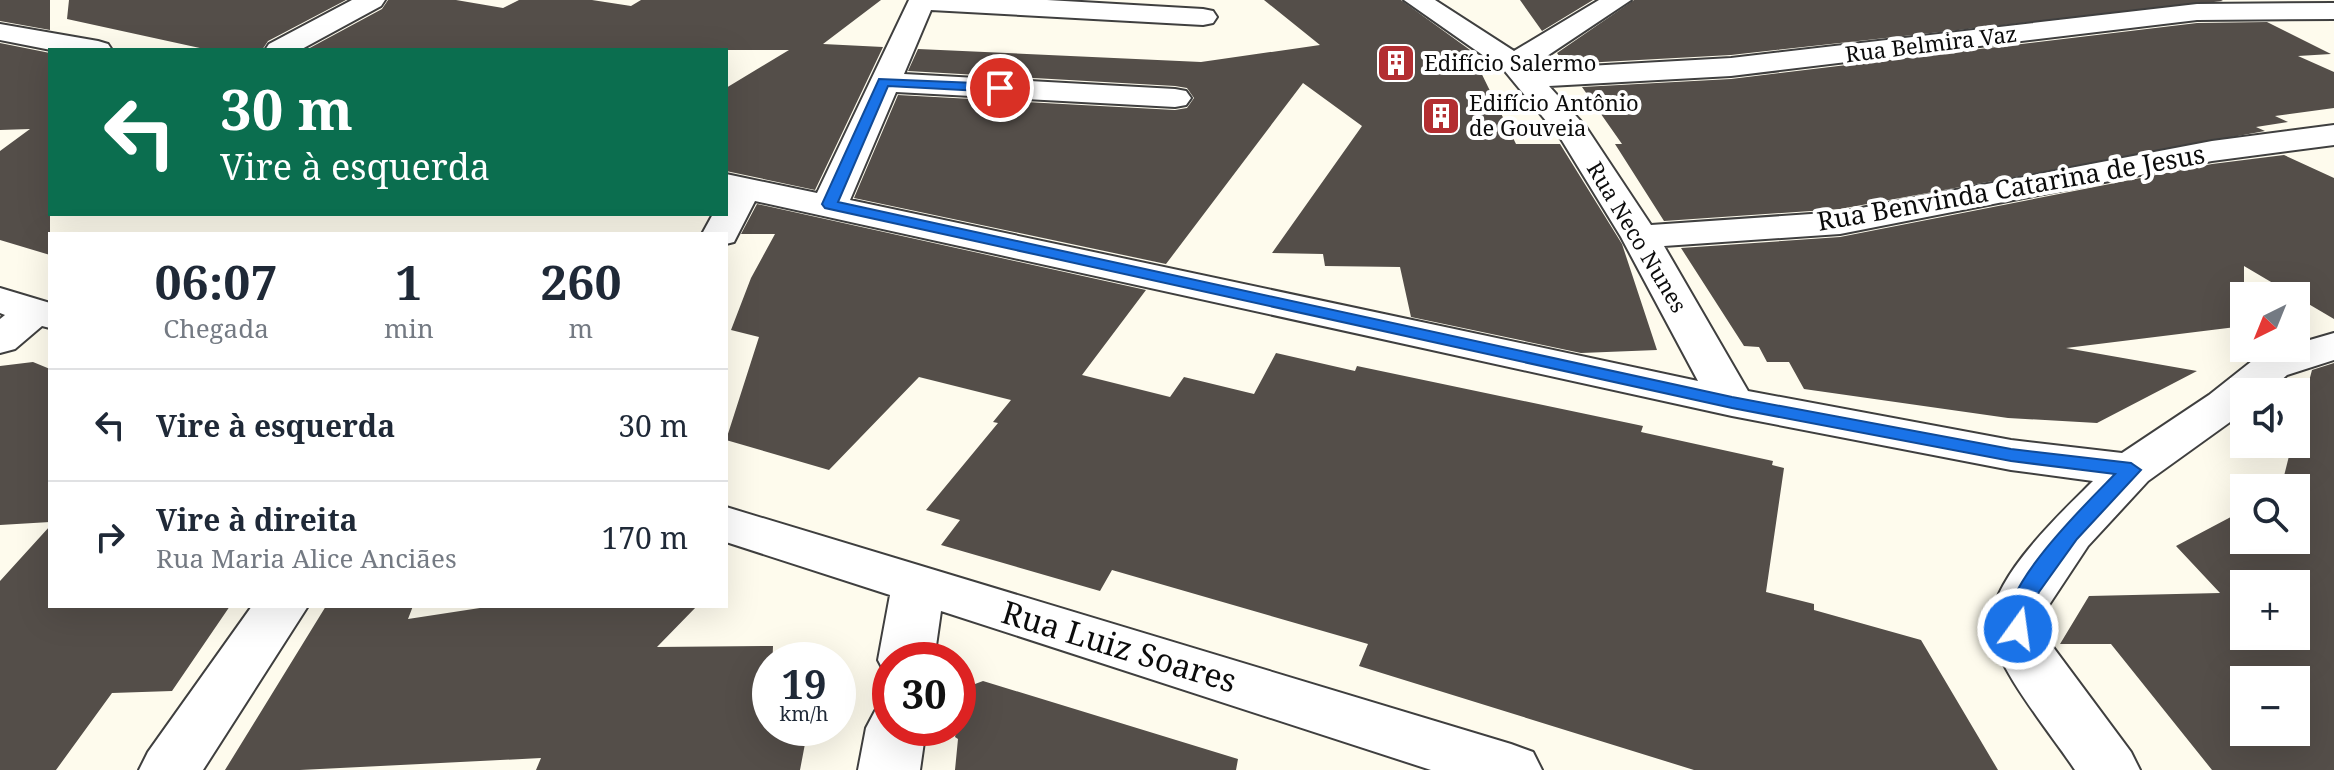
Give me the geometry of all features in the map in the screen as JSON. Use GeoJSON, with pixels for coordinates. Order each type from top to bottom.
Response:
{"type":"FeatureCollection","features":[{"type":"Feature","properties":{"kind":"street"},"geometry":{"type":"LineString","coordinates":[[283,48],[372,0]]}},
{"type":"Feature","properties":{"kind":"street"},"geometry":{"type":"LineString","coordinates":[[830,204],[922,0],[1203,17]]}},
{"type":"Feature","properties":{"kind":"street","name":"Rua Neco Nunes"},"geometry":{"type":"LineString","coordinates":[[1417,0],[1521,71],[1574,134],[1640,237],[1732,402]]}},
{"type":"Feature","properties":{"kind":"street"},"geometry":{"type":"LineString","coordinates":[[1521,71],[1618,0]]}},
{"type":"Feature","properties":{"kind":"street","name":"Rua Belmira Vaz"},"geometry":{"type":"LineString","coordinates":[[1521,71],[1746,65],[2197,12],[2334,11]]}},
{"type":"Feature","properties":{"kind":"street"},"geometry":{"type":"LineString","coordinates":[[0,32],[87,48]]}},
{"type":"Feature","properties":{"kind":"street"},"geometry":{"type":"LineString","coordinates":[[883,82],[1175,98]]}},
{"type":"Feature","properties":{"kind":"street","name":"Rua Benvinda Catarina de Jesus"},"geometry":{"type":"LineString","coordinates":[[1640,237],[1840,223],[2212,151],[2334,135]]}},
{"type":"Feature","properties":{"kind":"street"},"geometry":{"type":"LineString","coordinates":[[728,210],[735,186],[830,204],[1732,402],[2011,455],[2131,470]]}},
{"type":"Feature","properties":{"kind":"street"},"geometry":{"type":"LineString","coordinates":[[0,340],[28,309]]}},
{"type":"Feature","properties":{"kind":"street"},"geometry":{"type":"LineString","coordinates":[[2109,770],[2025,651],[2018,629],[2020,608],[2029,588],[2070,534],[2131,470],[2225,405],[2272,366],[2327,354]]}},
{"type":"Feature","properties":{"kind":"street","name":"Rua Luiz Soares"},"geometry":{"type":"LineString","coordinates":[[728,525],[1511,770]]}},
{"type":"Feature","properties":{"kind":"street"},"geometry":{"type":"LineString","coordinates":[[909,642],[918,584]]}},
{"type":"Feature","properties":{"kind":"street"},"geometry":{"type":"LineString","coordinates":[[170,770],[280,608]]}},
{"type":"Feature","properties":{"kind":"street"},"geometry":{"type":"LineString","coordinates":[[889,770],[893,746]]}},
{"type":"Feature","properties":{"kind":"building"},"geometry":{"type":"Polygon","coordinates":[[[0,0],[50,0],[50,30],[0,21],[0,0]]]}},
{"type":"Feature","properties":{"kind":"building"},"geometry":{"type":"Polygon","coordinates":[[[69,0],[346,0],[268,41],[263,48],[200,48],[67,19],[69,0]]]}},
{"type":"Feature","properties":{"kind":"building"},"geometry":{"type":"Polygon","coordinates":[[[388,0],[456,0],[503,8],[519,0],[592,0],[631,6],[641,0],[881,0],[823,44],[883,47],[815,190],[728,171],[728,87],[789,50],[310,48],[382,9],[388,0]]]}},
{"type":"Feature","properties":{"kind":"building"},"geometry":{"type":"Polygon","coordinates":[[[1264,0],[1401,0],[1470,50],[1516,144],[1560,144],[1622,244],[1657,350],[1581,353],[1411,317],[1400,267],[1325,266],[1323,254],[1272,253],[1362,126],[1303,83],[1166,264],[854,198],[898,95],[1175,110],[1187,108],[1194,98],[1187,88],[1175,86],[908,71],[918,49],[1201,62],[1320,45],[1264,0]]]}},
{"type":"Feature","properties":{"kind":"building"},"geometry":{"type":"Polygon","coordinates":[[[1520,0],[1593,0],[1542,31],[1520,0]]]}},
{"type":"Feature","properties":{"kind":"building"},"geometry":{"type":"Polygon","coordinates":[[[1634,0],[2223,1],[1731,55],[1565,64],[1557,53],[1634,0]]]}},
{"type":"Feature","properties":{"kind":"building"},"geometry":{"type":"Polygon","coordinates":[[[2267,22],[2331,54],[2298,56],[2334,72],[2334,108],[2275,116],[2288,122],[2256,127],[2265,131],[1840,209],[1664,221],[1615,144],[1622,144],[1582,87],[1731,79],[2197,23],[2267,22]]]}},
{"type":"Feature","properties":{"kind":"building"},"geometry":{"type":"Polygon","coordinates":[[[0,43],[48,53],[48,254],[0,240],[0,151],[30,129],[0,130],[0,43]]]}},
{"type":"Feature","properties":{"kind":"building"},"geometry":{"type":"Polygon","coordinates":[[[2284,155],[2334,178],[2334,319],[2310,305],[2310,282],[2271,282],[2244,266],[2244,282],[2230,282],[2230,328],[2066,348],[2197,371],[2097,423],[2008,418],[1804,389],[1789,362],[1767,362],[1759,347],[1744,346],[1681,248],[1840,237],[2212,164],[2284,155]]]}},
{"type":"Feature","properties":{"kind":"building"},"geometry":{"type":"Polygon","coordinates":[[[757,204],[1146,290],[1082,375],[1170,397],[1184,377],[1254,394],[1276,353],[1355,371],[1357,366],[1643,426],[1641,432],[1773,461],[1772,465],[1784,468],[1766,592],[1814,604],[1814,610],[1921,640],[1998,770],[1694,770],[1359,666],[1368,644],[1112,570],[1100,591],[941,545],[960,520],[926,510],[998,423],[993,422],[1011,400],[919,377],[829,470],[728,441],[759,337],[731,330],[751,278],[775,234],[741,234],[757,204]]]}},
{"type":"Feature","properties":{"kind":"building"},"geometry":{"type":"Polygon","coordinates":[[[33,362],[48,368],[48,522],[0,525],[0,366],[33,362]]]}},
{"type":"Feature","properties":{"kind":"building"},"geometry":{"type":"Polygon","coordinates":[[[2334,363],[2334,770],[2212,770],[2111,644],[2060,644],[2089,596],[2220,593],[2176,546],[2230,517],[2230,554],[2310,554],[2310,474],[2284,474],[2288,458],[2310,458],[2312,370],[2334,363]]]}},
{"type":"Feature","properties":{"kind":"building"},"geometry":{"type":"Polygon","coordinates":[[[48,528],[48,608],[229,608],[172,691],[112,693],[56,770],[0,770],[0,581],[48,528]]]}},
{"type":"Feature","properties":{"kind":"building"},"geometry":{"type":"Polygon","coordinates":[[[325,608],[412,608],[408,619],[480,608],[695,608],[657,647],[752,646],[752,746],[805,746],[800,770],[536,770],[541,758],[300,770],[225,770],[325,608]]]}},
{"type":"Feature","properties":{"kind":"building"},"geometry":{"type":"Polygon","coordinates":[[[983,681],[1238,759],[1236,770],[955,770],[957,746],[976,746],[976,684],[983,681]]]}},
{"type":"Feature","properties":{"kind":"place","name":"Edifício Salermo"},"geometry":{"type":"Point","coordinates":[1396,63]}},
{"type":"Feature","properties":{"kind":"place","name":"Edifício Antônio de Gouveia"},"geometry":{"type":"Point","coordinates":[1441,116]}},
{"type":"Feature","properties":{"kind":"route"},"geometry":{"type":"LineString","coordinates":[[1000,88],[883,82],[830,204],[1732,402],[2011,455],[2131,470],[2070,534],[2029,588],[2020,608],[2018,629]]}}]}
